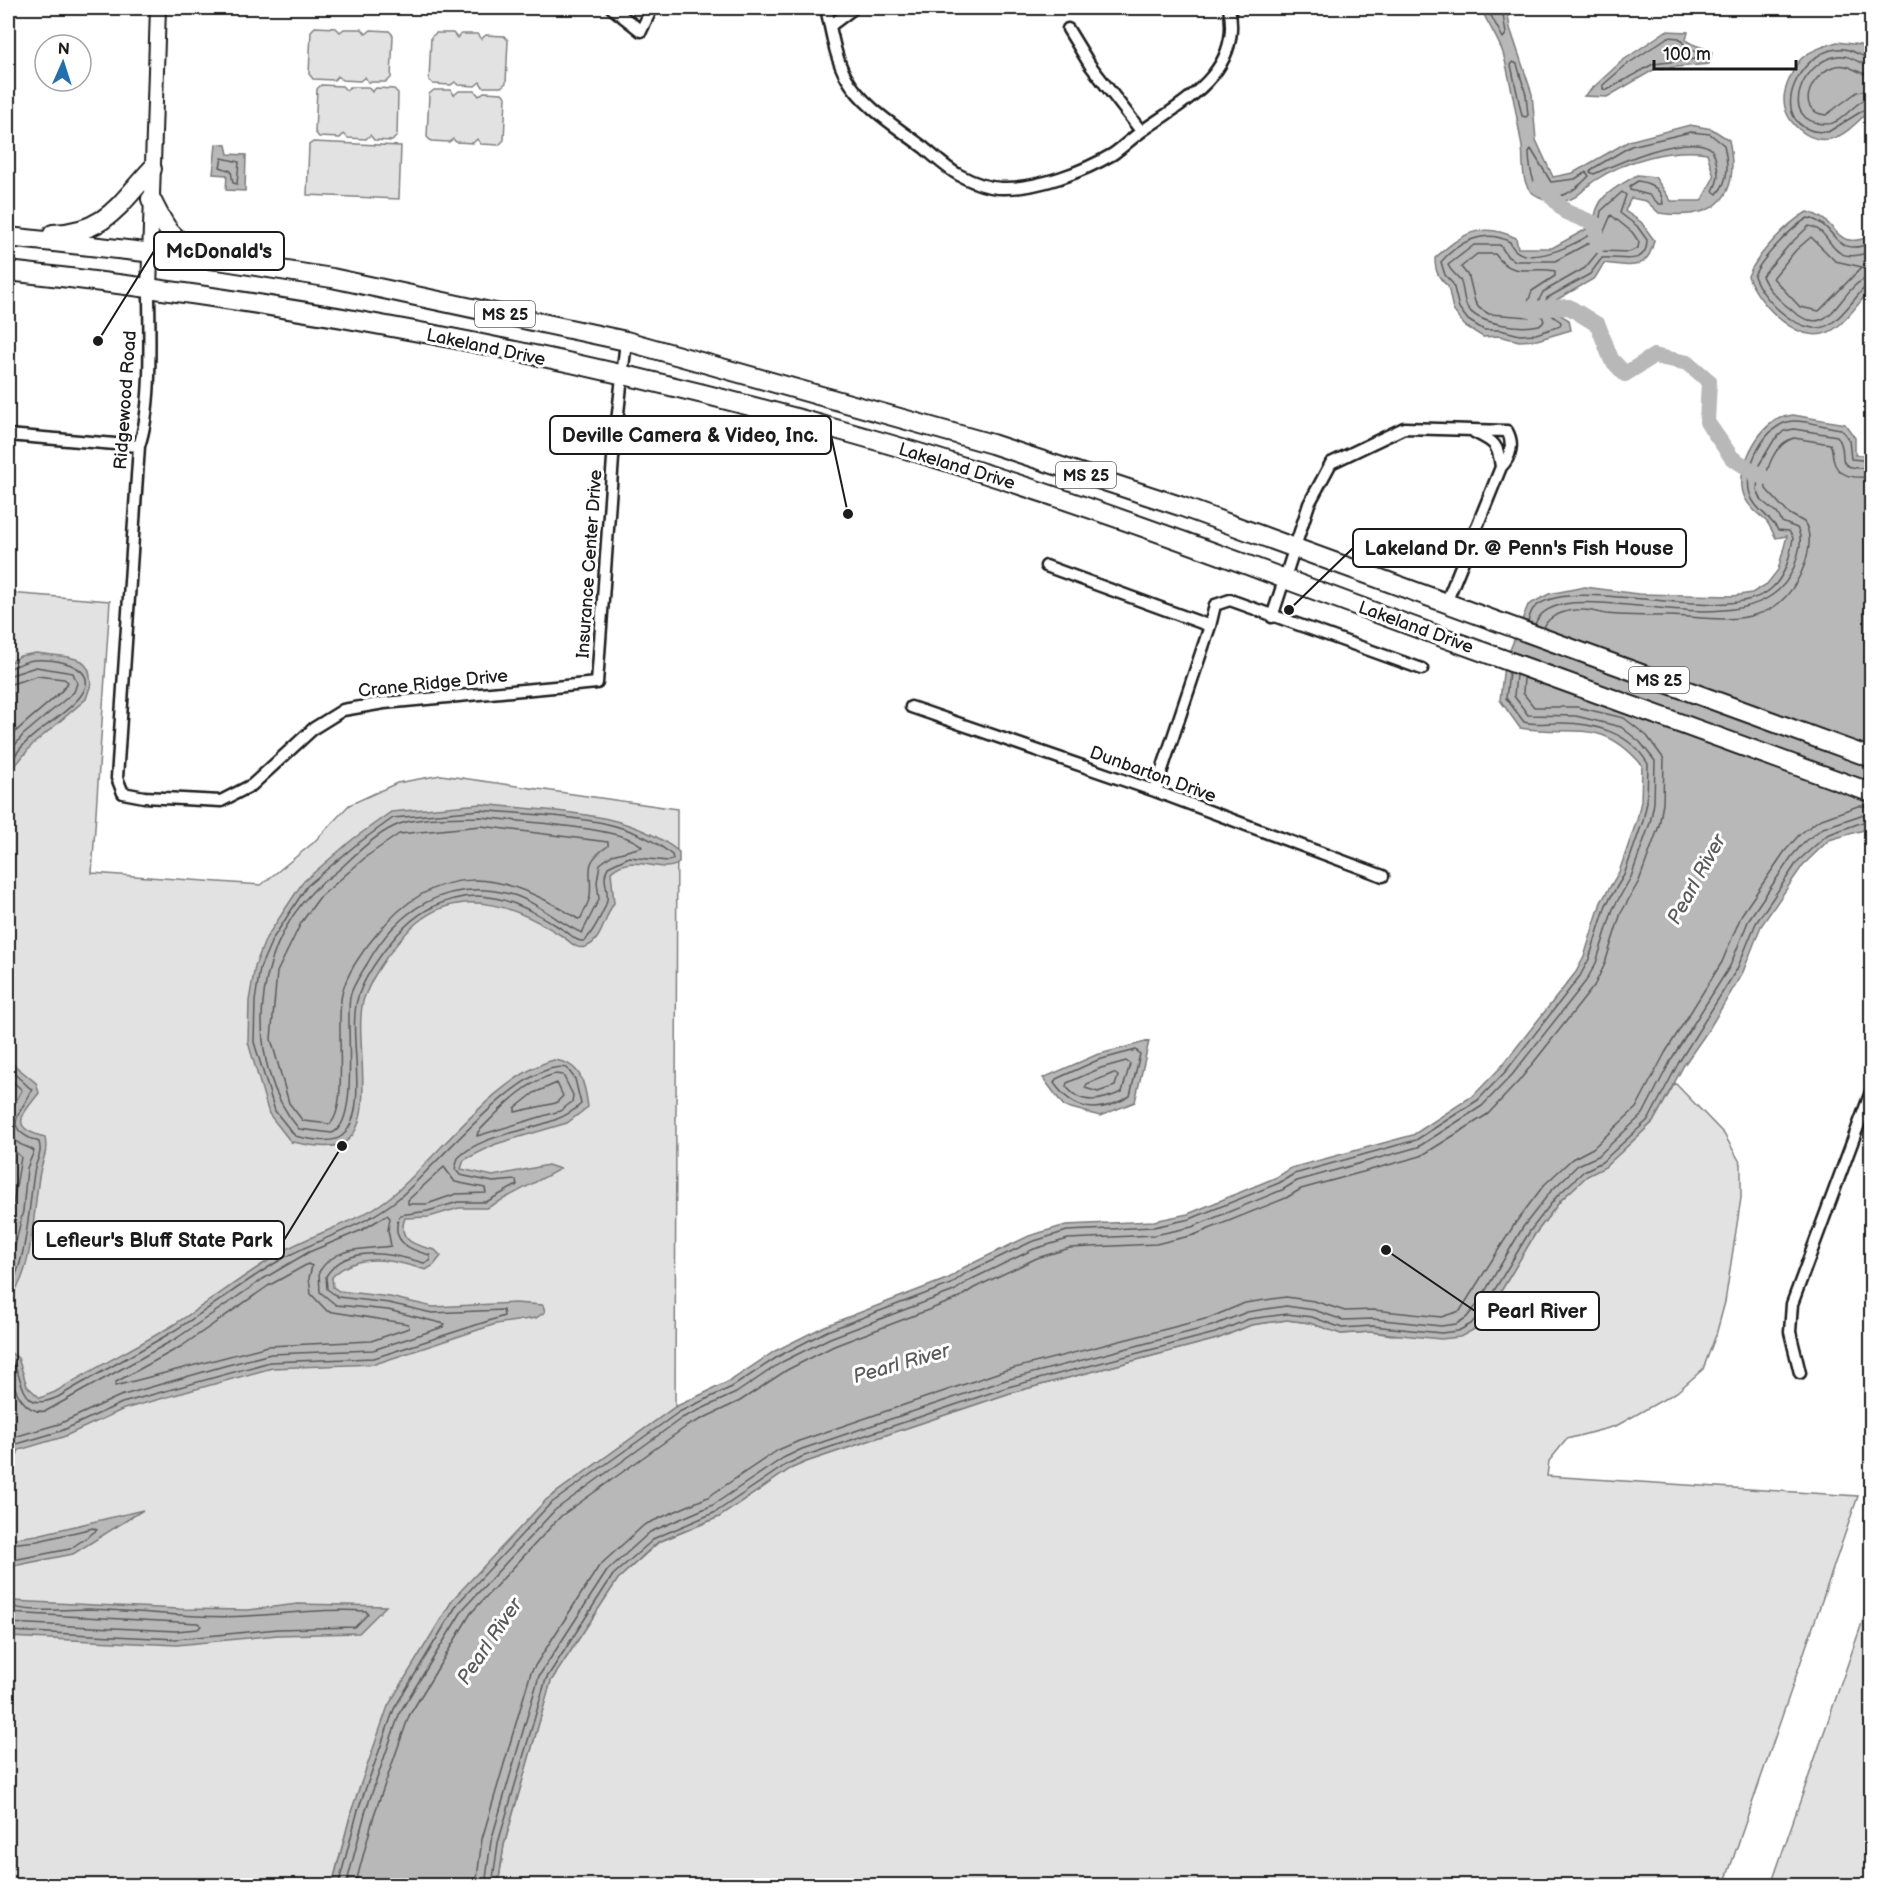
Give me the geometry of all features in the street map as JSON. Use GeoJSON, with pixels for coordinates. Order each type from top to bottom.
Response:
{"type":"FeatureCollection","features":[{"type":"Feature","properties":{"kind":"highway"},"geometry":{"type":"LineString","coordinates":[[8,237],[69,234],[89,229],[114,213],[152,169]]}},
{"type":"Feature","properties":{"kind":"highway"},"geometry":{"type":"LineString","coordinates":[[151,198],[167,231],[175,239],[184,246],[218,261]]}},
{"type":"Feature","properties":{"kind":"highway","name":"Lakeland Drive"},"geometry":{"type":"LineString","coordinates":[[8,237],[218,261],[416,294],[626,341],[992,444],[1180,506],[1872,758]]}},
{"type":"Feature","properties":{"kind":"highway","name":"Lakeland Drive"},"geometry":{"type":"LineString","coordinates":[[8,271],[327,316],[624,376],[766,410],[985,473],[1164,534],[1872,793]]}},
{"type":"Feature","properties":{"kind":"street","name":"Ridgewood Road"},"geometry":{"type":"LineString","coordinates":[[123,792],[117,778],[139,446],[145,418],[158,8]]}},
{"type":"Feature","properties":{"kind":"street"},"geometry":{"type":"LineString","coordinates":[[612,8],[641,31],[652,8]]}},
{"type":"Feature","properties":{"kind":"street"},"geometry":{"type":"LineString","coordinates":[[826,8],[846,76],[863,99],[957,174],[980,185],[1001,188],[1034,186],[1113,154],[1141,131],[1179,108],[1206,84],[1223,61],[1230,40],[1229,8]]}},
{"type":"Feature","properties":{"kind":"street"},"geometry":{"type":"LineString","coordinates":[[830,26],[854,8]]}},
{"type":"Feature","properties":{"kind":"street"},"geometry":{"type":"LineString","coordinates":[[1068,29],[1090,65],[1141,131]]}},
{"type":"Feature","properties":{"kind":"street","name":"Insurance Center Drive"},"geometry":{"type":"LineString","coordinates":[[597,683],[613,458],[624,376],[626,341]]}},
{"type":"Feature","properties":{"kind":"street"},"geometry":{"type":"LineString","coordinates":[[1272,617],[1309,504],[1331,463],[1404,428],[1507,431],[1511,446],[1507,461],[1501,466],[1446,603]]}},
{"type":"Feature","properties":{"kind":"street"},"geometry":{"type":"LineString","coordinates":[[1473,431],[1494,441],[1499,450],[1501,466]]}},
{"type":"Feature","properties":{"kind":"street"},"geometry":{"type":"LineString","coordinates":[[8,435],[139,446]]}},
{"type":"Feature","properties":{"kind":"street"},"geometry":{"type":"LineString","coordinates":[[1046,567],[1210,626]]}},
{"type":"Feature","properties":{"kind":"street"},"geometry":{"type":"LineString","coordinates":[[1155,791],[1215,605],[1230,600],[1422,669]]}},
{"type":"Feature","properties":{"kind":"street","name":"Crane Ridge Drive"},"geometry":{"type":"LineString","coordinates":[[123,792],[144,797],[221,801],[252,785],[314,728],[343,710],[384,703],[597,683]]}},
{"type":"Feature","properties":{"kind":"street","name":"Dunbarton Drive"},"geometry":{"type":"LineString","coordinates":[[911,707],[1155,791],[1383,876]]}},
{"type":"Feature","properties":{"kind":"street"},"geometry":{"type":"LineString","coordinates":[[1800,1373],[1790,1332],[1792,1304],[1872,1089]]}},
{"type":"Feature","properties":{"kind":"shaded area"},"geometry":{"type":"Polygon","coordinates":[[[315,27],[336,28],[340,32],[344,29],[362,29],[366,34],[371,30],[389,31],[393,35],[391,78],[386,82],[368,82],[365,77],[360,81],[342,80],[338,76],[334,80],[313,79],[309,74],[311,31],[315,27]]]}},
{"type":"Feature","properties":{"kind":"shaded area"},"geometry":{"type":"Polygon","coordinates":[[[436,33],[453,33],[457,38],[461,34],[477,34],[481,39],[486,35],[504,36],[508,40],[506,83],[501,87],[483,87],[480,82],[475,86],[458,85],[455,82],[451,85],[433,84],[429,80],[431,37],[436,33]]]}},
{"type":"Feature","properties":{"kind":"shaded area"},"geometry":{"type":"Polygon","coordinates":[[[321,85],[342,86],[346,90],[350,87],[368,87],[372,92],[376,88],[394,89],[398,93],[397,136],[392,141],[374,140],[370,135],[366,139],[348,138],[344,134],[340,138],[319,137],[315,132],[317,89],[321,85]]]}},
{"type":"Feature","properties":{"kind":"shaded area"},"geometry":{"type":"Polygon","coordinates":[[[434,90],[451,90],[454,95],[459,91],[475,91],[479,96],[484,92],[502,93],[506,97],[504,140],[499,145],[481,144],[477,139],[473,143],[456,142],[453,139],[449,142],[431,141],[427,137],[429,94],[434,90]]]}},
{"type":"Feature","properties":{"kind":"shaded area"},"geometry":{"type":"Polygon","coordinates":[[[313,142],[401,146],[399,199],[307,195],[309,145],[313,142]]]}},
{"type":"Feature","properties":{"kind":"shaded area"},"geometry":{"type":"Polygon","coordinates":[[[8,593],[110,601],[92,873],[261,885],[313,843],[349,805],[397,783],[441,775],[677,809],[675,1407],[546,1500],[352,1809],[332,1885],[8,1885],[8,593]]]}},
{"type":"Feature","properties":{"kind":"shaded area"},"geometry":{"type":"Polygon","coordinates":[[[1675,1083],[1724,1134],[1741,1164],[1741,1198],[1725,1302],[1716,1335],[1703,1369],[1677,1392],[1616,1426],[1567,1439],[1549,1461],[1547,1476],[1858,1496],[1724,1885],[498,1886],[504,1845],[551,1681],[618,1579],[659,1542],[719,1517],[790,1469],[806,1462],[1010,1393],[1217,1339],[1251,1325],[1287,1320],[1310,1323],[1341,1334],[1371,1332],[1392,1335],[1475,1329],[1488,1313],[1535,1234],[1561,1200],[1587,1176],[1605,1167],[1653,1122],[1675,1083]]]}},
{"type":"Feature","properties":{"kind":"shaded area"},"geometry":{"type":"Polygon","coordinates":[[[1871,1597],[1871,1885],[1771,1885],[1871,1597]]]}},
{"type":"Feature","properties":{"kind":"water"},"geometry":{"type":"Polygon","coordinates":[[[1481,8],[1507,8],[1510,28],[1532,94],[1536,140],[1553,177],[1573,173],[1629,141],[1690,125],[1712,129],[1729,140],[1732,160],[1731,177],[1727,191],[1720,201],[1709,209],[1679,215],[1659,213],[1646,201],[1631,198],[1625,211],[1641,222],[1654,240],[1647,258],[1637,265],[1604,263],[1595,278],[1551,303],[1552,310],[1569,320],[1571,330],[1537,340],[1519,341],[1499,336],[1483,337],[1464,325],[1453,310],[1448,286],[1438,274],[1435,258],[1463,237],[1481,230],[1492,230],[1516,238],[1518,248],[1552,248],[1594,225],[1598,206],[1607,194],[1637,175],[1655,177],[1671,201],[1701,201],[1714,177],[1707,153],[1679,152],[1649,157],[1620,167],[1594,181],[1569,200],[1552,201],[1534,194],[1526,185],[1522,147],[1503,53],[1481,8]]]}},
{"type":"Feature","properties":{"kind":"water"},"geometry":{"type":"Polygon","coordinates":[[[1666,31],[1688,32],[1686,40],[1712,52],[1709,64],[1655,69],[1607,97],[1584,96],[1622,61],[1666,31]]]}},
{"type":"Feature","properties":{"kind":"water"},"geometry":{"type":"Polygon","coordinates":[[[1837,42],[1860,45],[1871,54],[1871,109],[1852,127],[1836,137],[1813,138],[1798,129],[1792,122],[1785,107],[1784,95],[1789,79],[1803,57],[1812,51],[1837,42]]]}},
{"type":"Feature","properties":{"kind":"water"},"geometry":{"type":"Polygon","coordinates":[[[216,144],[226,145],[228,154],[246,155],[245,191],[226,190],[227,175],[213,174],[216,144]]]}},
{"type":"Feature","properties":{"kind":"water"},"geometry":{"type":"Polygon","coordinates":[[[1807,212],[1826,221],[1843,238],[1858,240],[1871,236],[1871,289],[1842,323],[1824,334],[1811,334],[1797,330],[1784,322],[1761,300],[1748,276],[1773,240],[1807,212]]]}},
{"type":"Feature","properties":{"kind":"water"},"geometry":{"type":"Polygon","coordinates":[[[1793,415],[1845,424],[1855,438],[1855,455],[1871,455],[1871,828],[1829,840],[1803,865],[1761,926],[1743,972],[1709,1029],[1684,1065],[1653,1122],[1605,1167],[1587,1176],[1561,1200],[1535,1234],[1488,1313],[1475,1329],[1460,1337],[1441,1339],[1371,1332],[1341,1334],[1310,1323],[1287,1320],[1251,1325],[1217,1339],[1010,1393],[790,1469],[719,1517],[658,1542],[618,1579],[551,1681],[504,1845],[498,1885],[332,1886],[352,1809],[388,1706],[453,1599],[546,1500],[675,1407],[730,1381],[775,1351],[825,1326],[949,1278],[963,1268],[1029,1236],[1066,1225],[1154,1221],[1188,1214],[1277,1177],[1291,1168],[1413,1135],[1474,1095],[1501,1067],[1576,972],[1584,957],[1601,902],[1619,872],[1637,820],[1641,801],[1642,765],[1627,750],[1599,734],[1520,728],[1500,700],[1504,665],[1528,605],[1549,594],[1585,587],[1638,594],[1733,596],[1752,593],[1767,584],[1778,570],[1787,536],[1776,538],[1767,522],[1750,506],[1742,488],[1742,478],[1748,455],[1760,435],[1778,419],[1793,415]]]}},
{"type":"Feature","properties":{"kind":"water"},"geometry":{"type":"Polygon","coordinates":[[[36,653],[82,661],[89,670],[91,684],[86,699],[32,745],[15,766],[8,796],[8,664],[20,656],[36,653]]]}},
{"type":"Feature","properties":{"kind":"water"},"geometry":{"type":"Polygon","coordinates":[[[481,804],[584,814],[635,827],[679,852],[679,863],[664,867],[629,864],[620,866],[611,872],[614,903],[595,940],[582,948],[528,917],[492,905],[455,904],[437,910],[419,921],[386,958],[364,998],[361,1013],[363,1096],[361,1115],[355,1131],[339,1145],[319,1146],[291,1142],[269,1114],[248,1042],[249,1001],[255,966],[266,938],[303,882],[353,839],[391,812],[481,804]]]}},
{"type":"Feature","properties":{"kind":"water"},"geometry":{"type":"Polygon","coordinates":[[[1149,1041],[1135,1102],[1100,1116],[1064,1106],[1043,1078],[1096,1055],[1149,1041]]]}},
{"type":"Feature","properties":{"kind":"water"},"geometry":{"type":"Polygon","coordinates":[[[8,1060],[36,1083],[39,1093],[24,1114],[22,1125],[33,1133],[45,1137],[46,1148],[38,1184],[28,1259],[16,1289],[8,1296],[8,1060]]]}},
{"type":"Feature","properties":{"kind":"water"},"geometry":{"type":"Polygon","coordinates":[[[554,1060],[570,1065],[576,1070],[583,1082],[588,1107],[567,1123],[496,1144],[464,1160],[461,1169],[493,1176],[548,1165],[560,1169],[487,1208],[459,1208],[429,1217],[405,1218],[403,1232],[406,1237],[421,1247],[435,1250],[441,1256],[434,1265],[426,1270],[401,1263],[377,1260],[353,1264],[332,1277],[333,1287],[339,1291],[390,1297],[433,1307],[515,1303],[543,1305],[545,1312],[536,1318],[496,1324],[375,1364],[272,1368],[124,1409],[63,1437],[19,1450],[8,1476],[8,1351],[18,1358],[27,1386],[40,1398],[55,1392],[170,1327],[287,1249],[357,1218],[383,1202],[412,1177],[491,1098],[533,1068],[554,1060]]]}},
{"type":"Feature","properties":{"kind":"water"},"geometry":{"type":"Polygon","coordinates":[[[143,1510],[73,1554],[8,1567],[8,1533],[10,1539],[37,1535],[143,1510]]]}},
{"type":"Feature","properties":{"kind":"water"},"geometry":{"type":"Polygon","coordinates":[[[8,1586],[12,1601],[248,1610],[298,1604],[386,1606],[359,1633],[278,1635],[177,1645],[8,1637],[8,1586]]]}},
{"type":"Feature","properties":{"kind":"waterway"},"geometry":{"type":"LineString","coordinates":[[1541,185],[1566,212],[1595,224],[1598,245]]}},
{"type":"Feature","properties":{"kind":"waterway"},"geometry":{"type":"LineString","coordinates":[[1529,309],[1569,307],[1598,325],[1611,359],[1625,374],[1654,356],[1688,363],[1709,381],[1707,422],[1732,458],[1764,478]]}},
{"type":"Feature","properties":{"kind":"place","name":"McDonald's"},"geometry":{"type":"Point","coordinates":[98,341]}},
{"type":"Feature","properties":{"kind":"place","name":"Deville Camera & Video, Inc."},"geometry":{"type":"Point","coordinates":[848,514]}},
{"type":"Feature","properties":{"kind":"place","name":"Lakeland Dr. @ Penn's Fish House"},"geometry":{"type":"Point","coordinates":[1289,610]}},
{"type":"Feature","properties":{"kind":"place","name":"Lefleur's Bluff State Park"},"geometry":{"type":"Point","coordinates":[342,1146]}},
{"type":"Feature","properties":{"kind":"place","name":"Pearl River"},"geometry":{"type":"Point","coordinates":[1386,1250]}}]}
